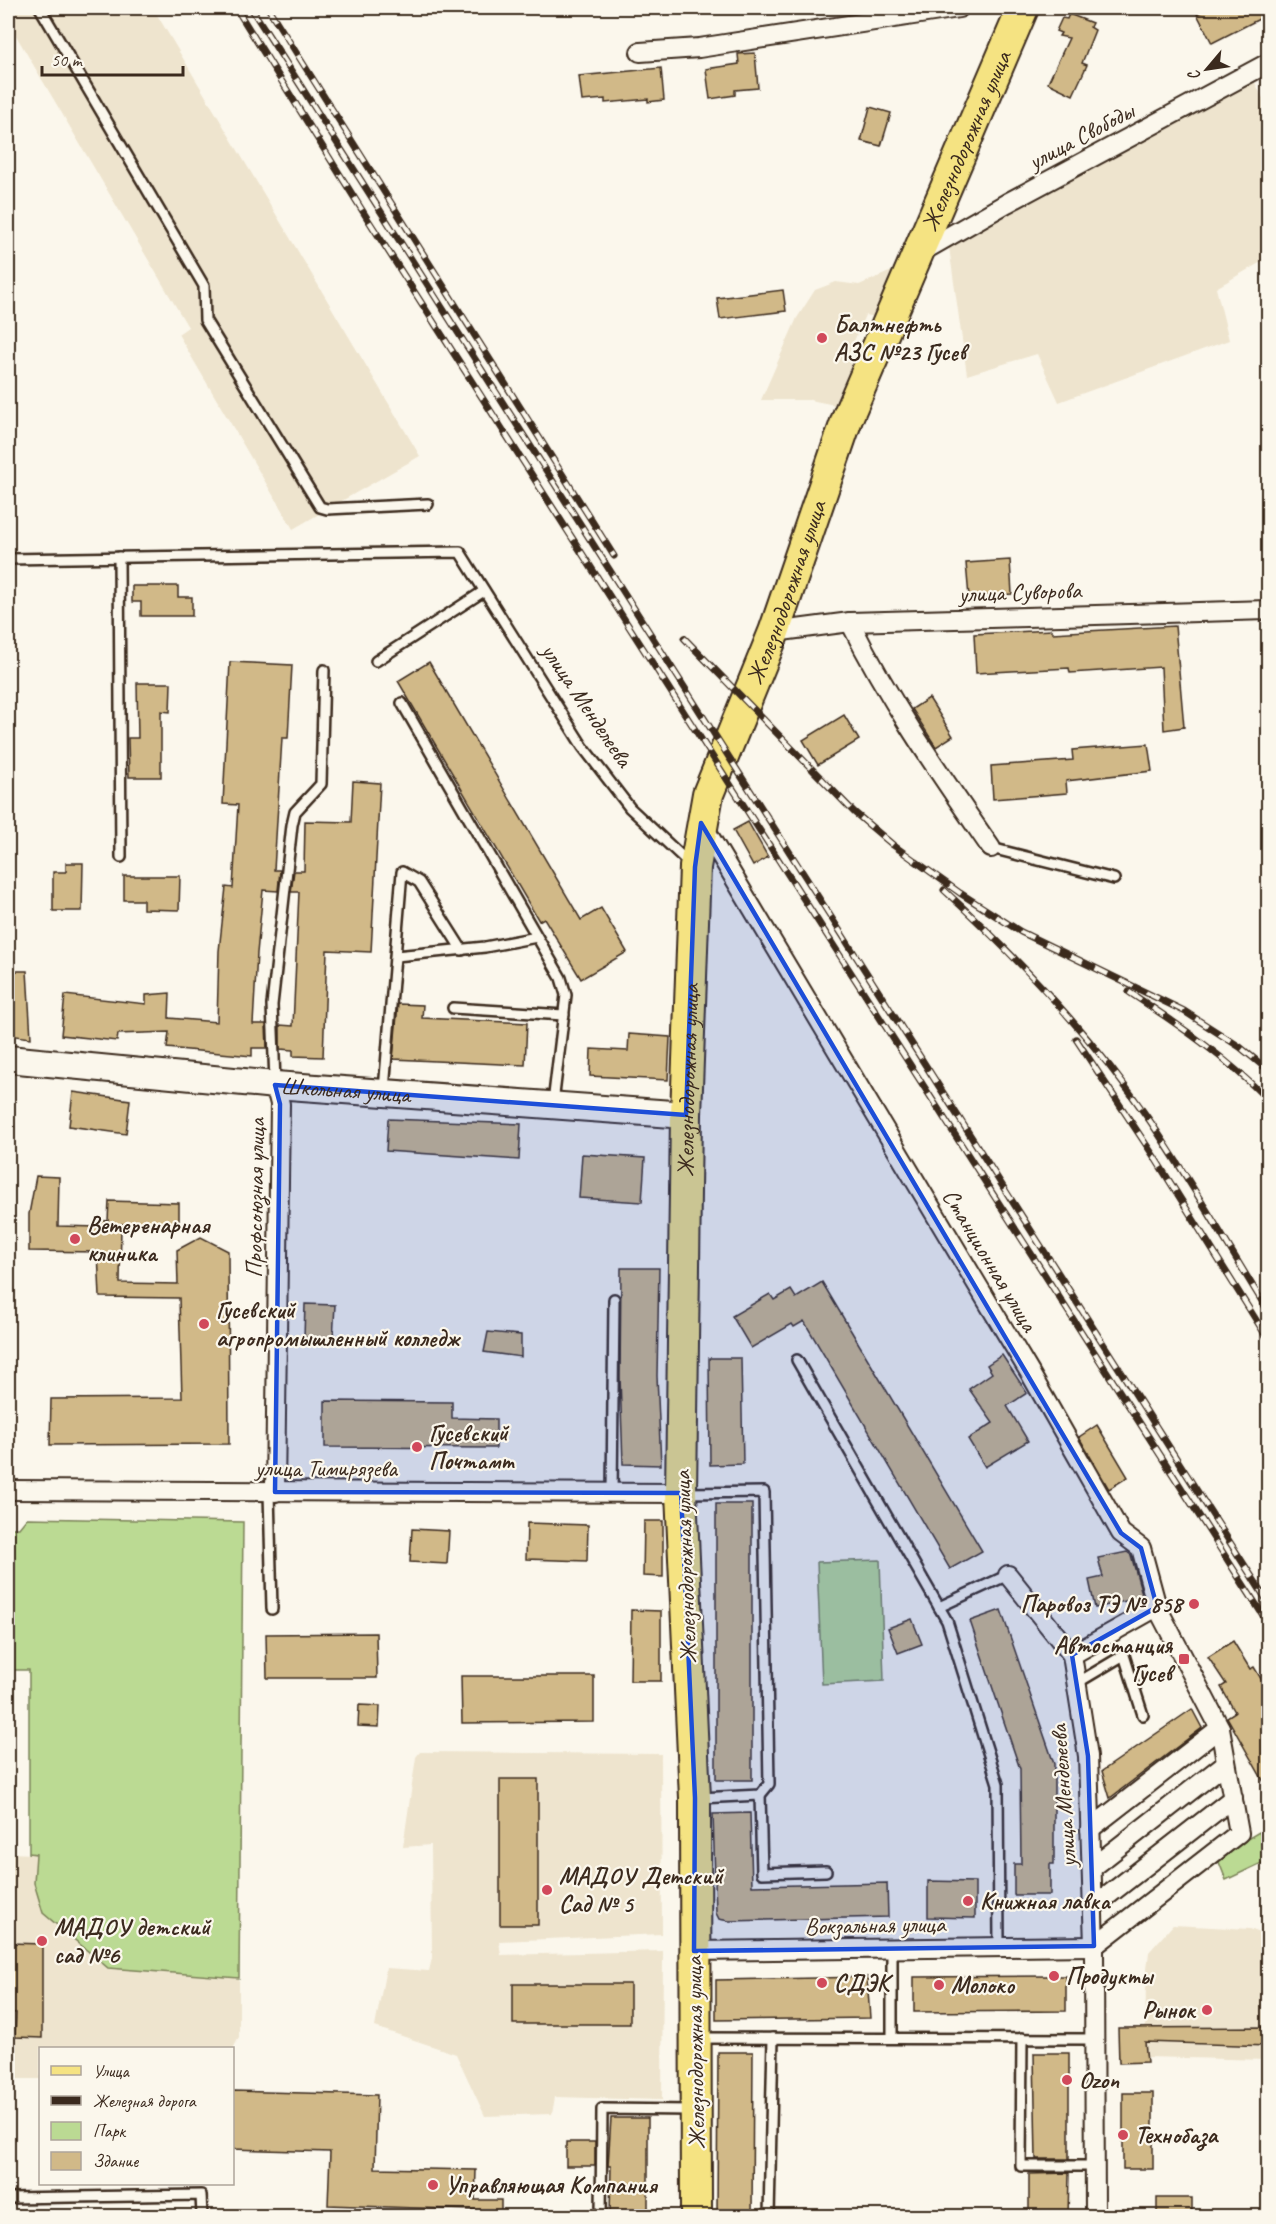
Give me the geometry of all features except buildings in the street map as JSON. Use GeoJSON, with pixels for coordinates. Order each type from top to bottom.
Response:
{"type":"FeatureCollection","features":[{"type":"Feature","properties":{"kind":"main road","name":"Железнодорожная улица"},"geometry":{"type":"LineString","coordinates":[[696,2217],[695,1798],[681,1493],[686,1115],[695,867],[701,823],[708,794],[774,632],[848,416],[1023,8]]}},
{"type":"Feature","properties":{"kind":"main road","name":"Школьная улица"},"geometry":{"type":"LineString","coordinates":[[8,1059],[275,1084],[686,1115]]}},
{"type":"Feature","properties":{"kind":"street"},"geometry":{"type":"LineString","coordinates":[[640,52],[699,48],[959,8]]}},
{"type":"Feature","properties":{"kind":"street","name":"улица Свободы"},"geometry":{"type":"LineString","coordinates":[[917,255],[1007,203],[1269,63]]}},
{"type":"Feature","properties":{"kind":"street","name":"улица Суворова"},"geometry":{"type":"LineString","coordinates":[[774,632],[850,622],[1269,610]]}},
{"type":"Feature","properties":{"kind":"street"},"geometry":{"type":"LineString","coordinates":[[850,622],[878,678],[903,720],[991,848]]}},
{"type":"Feature","properties":{"kind":"street","name":"Станционная улица"},"geometry":{"type":"LineString","coordinates":[[701,823],[1030,1373],[1121,1533],[1141,1548],[1157,1607],[1220,1728],[1239,1833],[1094,1946]]}},
{"type":"Feature","properties":{"kind":"street","name":"Профсоюзная улица"},"geometry":{"type":"LineString","coordinates":[[272,1492],[280,1104],[275,1084]]}},
{"type":"Feature","properties":{"kind":"street","name":"улица Тимирязева"},"geometry":{"type":"LineString","coordinates":[[8,1490],[681,1493]]}},
{"type":"Feature","properties":{"kind":"street","name":"улица Менделеева"},"geometry":{"type":"LineString","coordinates":[[1008,1575],[1072,1655],[1088,1756],[1094,1946],[1095,2217]]}},
{"type":"Feature","properties":{"kind":"street"},"geometry":{"type":"LineString","coordinates":[[1072,1655],[1157,1607]]}},
{"type":"Feature","properties":{"kind":"street"},"geometry":{"type":"LineString","coordinates":[[1090,1829],[1220,1728]]}},
{"type":"Feature","properties":{"kind":"street"},"geometry":{"type":"LineString","coordinates":[[1092,1868],[1226,1763]]}},
{"type":"Feature","properties":{"kind":"street"},"geometry":{"type":"LineString","coordinates":[[1093,1907],[1233,1798]]}},
{"type":"Feature","properties":{"kind":"street","name":"Вокзальная улица"},"geometry":{"type":"LineString","coordinates":[[694,1951],[1094,1946]]}},
{"type":"Feature","properties":{"kind":"lane"},"geometry":{"type":"LineString","coordinates":[[40,8],[204,286],[205,320],[320,507],[327,509],[428,504]]}},
{"type":"Feature","properties":{"kind":"lane","name":"улица Менделеева"},"geometry":{"type":"LineString","coordinates":[[119,557],[460,552],[583,747],[630,808],[695,867]]}},
{"type":"Feature","properties":{"kind":"lane"},"geometry":{"type":"LineString","coordinates":[[8,559],[119,557],[121,857]]}},
{"type":"Feature","properties":{"kind":"lane"},"geometry":{"type":"LineString","coordinates":[[376,661],[484,591]]}},
{"type":"Feature","properties":{"kind":"lane"},"geometry":{"type":"LineString","coordinates":[[275,1084],[273,1005],[292,825],[295,813],[321,784],[324,670]]}},
{"type":"Feature","properties":{"kind":"lane"},"geometry":{"type":"LineString","coordinates":[[402,703],[561,978],[566,995],[553,1105]]}},
{"type":"Feature","properties":{"kind":"lane"},"geometry":{"type":"LineString","coordinates":[[991,848],[1114,879]]}},
{"type":"Feature","properties":{"kind":"lane"},"geometry":{"type":"LineString","coordinates":[[384,1093],[402,872],[419,882],[462,950]]}},
{"type":"Feature","properties":{"kind":"lane"},"geometry":{"type":"LineString","coordinates":[[396,956],[462,950],[537,937]]}},
{"type":"Feature","properties":{"kind":"lane"},"geometry":{"type":"LineString","coordinates":[[453,1008],[564,1015]]}},
{"type":"Feature","properties":{"kind":"lane"},"geometry":{"type":"LineString","coordinates":[[612,1493],[614,1299]]}},
{"type":"Feature","properties":{"kind":"lane"},"geometry":{"type":"LineString","coordinates":[[797,1360],[947,1621],[998,1784],[999,1947]]}},
{"type":"Feature","properties":{"kind":"lane"},"geometry":{"type":"LineString","coordinates":[[272,1492],[272,1609]]}},
{"type":"Feature","properties":{"kind":"lane"},"geometry":{"type":"LineString","coordinates":[[681,1493],[764,1492],[769,1784],[760,1796],[762,1873],[826,1871]]}},
{"type":"Feature","properties":{"kind":"lane"},"geometry":{"type":"LineString","coordinates":[[939,1607],[1008,1575]]}},
{"type":"Feature","properties":{"kind":"lane"},"geometry":{"type":"LineString","coordinates":[[1077,1683],[1124,1655],[1143,1715]]}},
{"type":"Feature","properties":{"kind":"lane"},"geometry":{"type":"LineString","coordinates":[[695,1798],[760,1796]]}},
{"type":"Feature","properties":{"kind":"lane"},"geometry":{"type":"LineString","coordinates":[[892,1948],[892,2038]]}},
{"type":"Feature","properties":{"kind":"lane"},"geometry":{"type":"LineString","coordinates":[[696,2038],[1094,2039]]}},
{"type":"Feature","properties":{"kind":"lane"},"geometry":{"type":"LineString","coordinates":[[768,2217],[773,2038]]}},
{"type":"Feature","properties":{"kind":"lane"},"geometry":{"type":"LineString","coordinates":[[1022,2038],[1021,2166],[1095,2166]]}},
{"type":"Feature","properties":{"kind":"lane"},"geometry":{"type":"LineString","coordinates":[[601,2217],[602,2109],[696,2110]]}},
{"type":"Feature","properties":{"kind":"lane"},"geometry":{"type":"LineString","coordinates":[[8,2198],[201,2195],[202,2217]]}},
{"type":"Feature","properties":{"kind":"highlighted area"},"geometry":{"type":"Polygon","coordinates":[[[701,823],[1121,1533],[1141,1548],[1157,1607],[1072,1655],[1088,1756],[1094,1946],[694,1951],[695,1798],[681,1493],[275,1492],[280,1104],[275,1085],[686,1115],[695,867],[701,823]]]}},
{"type":"Feature","properties":{"kind":"shaded area"},"geometry":{"type":"Polygon","coordinates":[[[8,8],[153,8],[420,456],[293,529],[178,334],[188,327],[8,22],[8,8]]]}},
{"type":"Feature","properties":{"kind":"shaded area"},"geometry":{"type":"Polygon","coordinates":[[[1250,73],[1268,108],[1268,258],[1216,288],[1229,340],[1059,402],[1037,354],[967,375],[948,240],[1250,73]]]}},
{"type":"Feature","properties":{"kind":"shaded area","name":"Балтнефть АЗС №23 Гусев"},"geometry":{"type":"Polygon","coordinates":[[[901,267],[876,317],[865,315],[847,358],[857,362],[840,406],[810,400],[761,400],[797,318],[815,290],[836,282],[859,285],[901,267]]]}},
{"type":"Feature","properties":{"kind":"shaded area"},"geometry":{"type":"Polygon","coordinates":[[[420,1752],[661,1754],[662,1934],[499,1941],[501,1955],[663,1951],[662,2100],[555,2097],[552,2114],[485,2116],[456,2054],[375,2027],[386,1968],[429,1971],[432,1958],[431,1845],[403,1847],[416,1757],[420,1752]]]}},
{"type":"Feature","properties":{"kind":"shaded area","name":"МАДОУ детский сад №6"},"geometry":{"type":"Polygon","coordinates":[[[8,1853],[36,1854],[34,1883],[108,1968],[239,1978],[239,2037],[234,2047],[39,2047],[39,2079],[8,2079],[8,1853]]]}},
{"type":"Feature","properties":{"kind":"shaded area","name":"Рынок"},"geometry":{"type":"Polygon","coordinates":[[[1173,1925],[1250,1929],[1268,1936],[1268,2060],[1145,2057],[1146,1978],[1149,1952],[1173,1925]]]}},
{"type":"Feature","properties":{"kind":"green space"},"geometry":{"type":"Polygon","coordinates":[[[27,1518],[243,1522],[239,1978],[108,1968],[43,1913],[34,1883],[36,1854],[29,1853],[29,1670],[8,1670],[8,1528],[19,1528],[27,1518]]]}},
{"type":"Feature","properties":{"kind":"green space"},"geometry":{"type":"Polygon","coordinates":[[[880,1560],[884,1681],[822,1684],[817,1562],[880,1560]]]}},
{"type":"Feature","properties":{"kind":"green space"},"geometry":{"type":"Polygon","coordinates":[[[1259,1832],[1268,1848],[1268,1860],[1226,1880],[1217,1857],[1259,1832]]]}},
{"type":"Feature","properties":{"kind":"railway"},"geometry":{"type":"LineString","coordinates":[[236,8],[367,218],[1268,1623]]}},
{"type":"Feature","properties":{"kind":"railway"},"geometry":{"type":"LineString","coordinates":[[251,8],[1268,1602]]}},
{"type":"Feature","properties":{"kind":"railway"},"geometry":{"type":"LineString","coordinates":[[268,8],[614,556]]}},
{"type":"Feature","properties":{"kind":"railway"},"geometry":{"type":"LineString","coordinates":[[684,638],[854,812],[893,845],[960,893],[1021,932],[1184,1011],[1240,1047],[1268,1070]]}},
{"type":"Feature","properties":{"kind":"railway"},"geometry":{"type":"LineString","coordinates":[[944,890],[1053,1000],[1128,1090],[1181,1168],[1268,1311]]}},
{"type":"Feature","properties":{"kind":"railway"},"geometry":{"type":"LineString","coordinates":[[1129,992],[1219,1056],[1268,1100]]}},
{"type":"Feature","properties":{"kind":"railway"},"geometry":{"type":"LineString","coordinates":[[1076,1039],[1155,1158],[1268,1339]]}},
{"type":"Feature","properties":{"kind":"place","name":"Балтнефть АЗС №23 Гусев"},"geometry":{"type":"Point","coordinates":[822,338]}},
{"type":"Feature","properties":{"kind":"place","name":"Ветеренарная клиника"},"geometry":{"type":"Point","coordinates":[75,1239]}},
{"type":"Feature","properties":{"kind":"place","name":"Гусевский агропромышленный колледж"},"geometry":{"type":"Point","coordinates":[204,1324]}},
{"type":"Feature","properties":{"kind":"place","name":"Гусевский Почтамт"},"geometry":{"type":"Point","coordinates":[417,1447]}},
{"type":"Feature","properties":{"kind":"place","name":"Паровоз ТЭ № 858"},"geometry":{"type":"Point","coordinates":[1194,1604]}},
{"type":"Feature","properties":{"kind":"place","name":"Автостанция Гусев"},"geometry":{"type":"Point","coordinates":[1184,1659]}},
{"type":"Feature","properties":{"kind":"place","name":"МАДОУ Детский Сад № 5"},"geometry":{"type":"Point","coordinates":[547,1890]}},
{"type":"Feature","properties":{"kind":"place","name":"Книжная лавка"},"geometry":{"type":"Point","coordinates":[968,1901]}},
{"type":"Feature","properties":{"kind":"place","name":"МАДОУ детский сад №6"},"geometry":{"type":"Point","coordinates":[42,1941]}},
{"type":"Feature","properties":{"kind":"place","name":"Продукты"},"geometry":{"type":"Point","coordinates":[1054,1976]}},
{"type":"Feature","properties":{"kind":"place","name":"СДЭК"},"geometry":{"type":"Point","coordinates":[822,1983]}},
{"type":"Feature","properties":{"kind":"place","name":"Молоко"},"geometry":{"type":"Point","coordinates":[939,1985]}},
{"type":"Feature","properties":{"kind":"place","name":"Рынок"},"geometry":{"type":"Point","coordinates":[1207,2010]}},
{"type":"Feature","properties":{"kind":"place","name":"Ozon"},"geometry":{"type":"Point","coordinates":[1067,2080]}},
{"type":"Feature","properties":{"kind":"place","name":"Технобаза"},"geometry":{"type":"Point","coordinates":[1123,2135]}},
{"type":"Feature","properties":{"kind":"place","name":"Управляющая Компания"},"geometry":{"type":"Point","coordinates":[433,2185]}}]}
